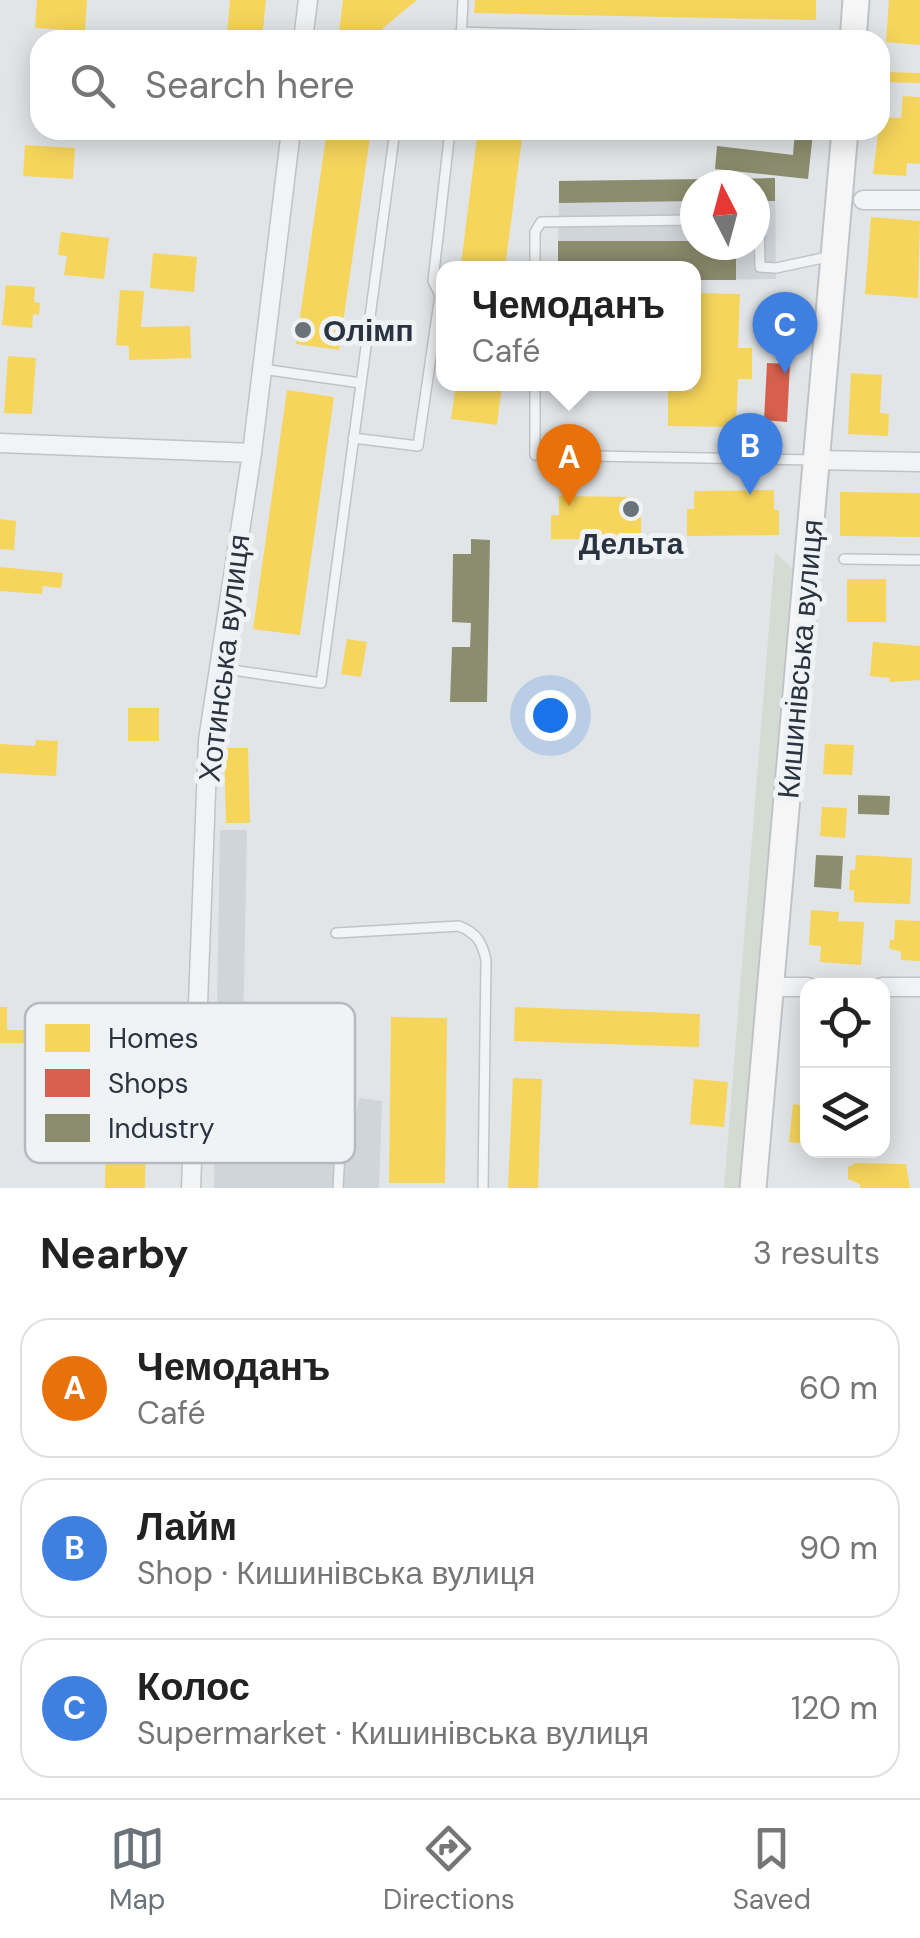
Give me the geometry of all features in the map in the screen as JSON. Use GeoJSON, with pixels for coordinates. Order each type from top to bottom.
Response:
{"type":"FeatureCollection","features":[{"type":"Feature","properties":{"kind":"street"},"geometry":{"type":"LineString","coordinates":[[304,30],[308,0]]}},
{"type":"Feature","properties":{"kind":"street"},"geometry":{"type":"LineString","coordinates":[[854,30],[856,0]]}},
{"type":"Feature","properties":{"kind":"street","name":"Хотинська вулиця"},"geometry":{"type":"LineString","coordinates":[[198,1003],[208,740],[252,453],[291,140]]}},
{"type":"Feature","properties":{"kind":"street","name":"Кишинівська вулиця"},"geometry":{"type":"LineString","coordinates":[[753,1188],[844,140]]}},
{"type":"Feature","properties":{"kind":"street"},"geometry":{"type":"LineString","coordinates":[[868,200],[920,200]]}},
{"type":"Feature","properties":{"kind":"street"},"geometry":{"type":"LineString","coordinates":[[0,443],[252,453]]}},
{"type":"Feature","properties":{"kind":"street"},"geometry":{"type":"LineString","coordinates":[[816,460],[920,462]]}},
{"type":"Feature","properties":{"kind":"street"},"geometry":{"type":"LineString","coordinates":[[890,987],[920,987]]}},
{"type":"Feature","properties":{"kind":"street"},"geometry":{"type":"LineString","coordinates":[[772,988],[800,988]]}},
{"type":"Feature","properties":{"kind":"street","name":"Хотинська вулиця"},"geometry":{"type":"LineString","coordinates":[[191,1188],[192,1163]]}},
{"type":"Feature","properties":{"kind":"lane"},"geometry":{"type":"LineString","coordinates":[[462,30],[464,0]]}},
{"type":"Feature","properties":{"kind":"lane"},"geometry":{"type":"LineString","coordinates":[[219,668],[321,683],[394,140]]}},
{"type":"Feature","properties":{"kind":"lane"},"geometry":{"type":"LineString","coordinates":[[436,287],[433,281],[449,140]]}},
{"type":"Feature","properties":{"kind":"lane"},"geometry":{"type":"LineString","coordinates":[[535,261],[535,232],[542,222],[680,220]]}},
{"type":"Feature","properties":{"kind":"lane"},"geometry":{"type":"LineString","coordinates":[[760,260],[760,267],[776,268],[834,256]]}},
{"type":"Feature","properties":{"kind":"lane"},"geometry":{"type":"LineString","coordinates":[[353,438],[418,446],[436,322]]}},
{"type":"Feature","properties":{"kind":"lane"},"geometry":{"type":"LineString","coordinates":[[262,369],[361,383]]}},
{"type":"Feature","properties":{"kind":"lane"},"geometry":{"type":"LineString","coordinates":[[535,391],[535,455],[816,460]]}},
{"type":"Feature","properties":{"kind":"lane"},"geometry":{"type":"LineString","coordinates":[[844,559],[920,560]]}},
{"type":"Feature","properties":{"kind":"lane"},"geometry":{"type":"LineString","coordinates":[[336,934],[459,926],[473,932],[483,944],[483,1188]]}},
{"type":"Feature","properties":{"kind":"lane"},"geometry":{"type":"LineString","coordinates":[[338,1188],[339,1163]]}},
{"type":"Feature","properties":{"kind":"shaded area"},"geometry":{"type":"Polygon","coordinates":[[[770,178],[775,178],[776,279],[701,280],[701,261],[558,261],[559,181],[680,179],[680,260],[770,260],[770,178]]]}},
{"type":"Feature","properties":{"kind":"shaded area"},"geometry":{"type":"Polygon","coordinates":[[[775,553],[792,568],[739,1188],[724,1188],[775,553]]]}},
{"type":"Feature","properties":{"kind":"shaded area"},"geometry":{"type":"Polygon","coordinates":[[[220,830],[247,830],[244,1003],[217,1003],[220,830]]]}},
{"type":"Feature","properties":{"kind":"shaded area"},"geometry":{"type":"Polygon","coordinates":[[[359,1098],[382,1101],[379,1188],[214,1188],[214,1163],[355,1163],[359,1098]]]}},
{"type":"Feature","properties":{"kind":"building: Homes"},"geometry":{"type":"Polygon","coordinates":[[[37,0],[87,0],[85,30],[35,28],[37,0]]]}},
{"type":"Feature","properties":{"kind":"building: Homes"},"geometry":{"type":"Polygon","coordinates":[[[230,0],[266,0],[263,30],[227,30],[230,0]]]}},
{"type":"Feature","properties":{"kind":"building: Homes"},"geometry":{"type":"Polygon","coordinates":[[[343,0],[417,0],[383,30],[339,30],[343,0]]]}},
{"type":"Feature","properties":{"kind":"building: Homes"},"geometry":{"type":"Polygon","coordinates":[[[475,0],[816,0],[816,20],[474,13],[475,0]]]}},
{"type":"Feature","properties":{"kind":"building: Homes"},"geometry":{"type":"Polygon","coordinates":[[[889,0],[920,0],[920,45],[890,42],[890,30],[887,30],[889,0]]]}},
{"type":"Feature","properties":{"kind":"building: Homes"},"geometry":{"type":"Polygon","coordinates":[[[890,72],[920,73],[920,83],[890,82],[890,72]]]}},
{"type":"Feature","properties":{"kind":"building: Homes"},"geometry":{"type":"Polygon","coordinates":[[[903,96],[920,97],[920,164],[907,163],[906,176],[873,174],[877,140],[890,140],[890,117],[901,118],[903,96]]]}},
{"type":"Feature","properties":{"kind":"building: Homes"},"geometry":{"type":"Polygon","coordinates":[[[326,140],[370,140],[339,350],[296,344],[326,140]]]}},
{"type":"Feature","properties":{"kind":"building: Homes"},"geometry":{"type":"Polygon","coordinates":[[[477,140],[522,140],[506,261],[461,261],[477,140]]]}},
{"type":"Feature","properties":{"kind":"building: Homes"},"geometry":{"type":"Polygon","coordinates":[[[25,145],[75,148],[73,179],[23,176],[25,145]]]}},
{"type":"Feature","properties":{"kind":"building: Homes"},"geometry":{"type":"Polygon","coordinates":[[[871,217],[920,221],[918,298],[865,294],[871,217]]]}},
{"type":"Feature","properties":{"kind":"building: Homes"},"geometry":{"type":"Polygon","coordinates":[[[61,232],[109,238],[104,279],[64,275],[67,256],[58,255],[61,232]]]}},
{"type":"Feature","properties":{"kind":"building: Homes"},"geometry":{"type":"Polygon","coordinates":[[[153,253],[197,257],[194,292],[150,288],[153,253]]]}},
{"type":"Feature","properties":{"kind":"building: Homes"},"geometry":{"type":"Polygon","coordinates":[[[6,285],[35,287],[34,302],[40,303],[39,315],[33,314],[32,328],[2,325],[6,285]]]}},
{"type":"Feature","properties":{"kind":"building: Homes"},"geometry":{"type":"Polygon","coordinates":[[[120,290],[144,291],[141,327],[190,326],[191,358],[129,360],[129,346],[116,345],[120,290]]]}},
{"type":"Feature","properties":{"kind":"building: Homes"},"geometry":{"type":"Polygon","coordinates":[[[701,293],[740,294],[738,348],[752,348],[752,379],[738,379],[736,427],[668,426],[668,391],[701,391],[701,293]]]}},
{"type":"Feature","properties":{"kind":"building: Homes"},"geometry":{"type":"Polygon","coordinates":[[[8,356],[36,358],[32,414],[4,413],[8,356]]]}},
{"type":"Feature","properties":{"kind":"building: Homes"},"geometry":{"type":"Polygon","coordinates":[[[851,373],[882,375],[880,413],[889,414],[888,436],[848,434],[851,373]]]}},
{"type":"Feature","properties":{"kind":"building: Homes"},"geometry":{"type":"Polygon","coordinates":[[[287,390],[334,397],[300,635],[253,629],[287,390]]]}},
{"type":"Feature","properties":{"kind":"building: Homes"},"geometry":{"type":"Polygon","coordinates":[[[455,391],[501,391],[497,425],[451,419],[455,391]]]}},
{"type":"Feature","properties":{"kind":"building: Homes"},"geometry":{"type":"Polygon","coordinates":[[[774,490],[779,535],[687,536],[687,509],[694,509],[694,491],[774,490]]]}},
{"type":"Feature","properties":{"kind":"building: Homes"},"geometry":{"type":"Polygon","coordinates":[[[840,492],[920,493],[920,537],[840,536],[840,492]]]}},
{"type":"Feature","properties":{"kind":"building: Homes"},"geometry":{"type":"Polygon","coordinates":[[[559,496],[635,497],[635,515],[641,515],[641,540],[551,539],[551,515],[559,515],[559,496]]]}},
{"type":"Feature","properties":{"kind":"building: Homes"},"geometry":{"type":"Polygon","coordinates":[[[0,519],[16,521],[14,550],[0,549],[0,519]]]}},
{"type":"Feature","properties":{"kind":"building: Homes"},"geometry":{"type":"Polygon","coordinates":[[[0,567],[63,573],[61,588],[43,586],[42,594],[0,591],[0,567]]]}},
{"type":"Feature","properties":{"kind":"building: Homes"},"geometry":{"type":"Polygon","coordinates":[[[847,579],[886,579],[886,622],[847,622],[847,579]]]}},
{"type":"Feature","properties":{"kind":"building: Homes"},"geometry":{"type":"Polygon","coordinates":[[[347,639],[367,642],[361,677],[341,674],[347,639]]]}},
{"type":"Feature","properties":{"kind":"building: Homes"},"geometry":{"type":"Polygon","coordinates":[[[873,642],[920,646],[920,680],[889,682],[890,678],[870,676],[873,642]]]}},
{"type":"Feature","properties":{"kind":"building: Homes"},"geometry":{"type":"Polygon","coordinates":[[[128,708],[159,708],[159,741],[128,741],[128,708]]]}},
{"type":"Feature","properties":{"kind":"building: Homes"},"geometry":{"type":"Polygon","coordinates":[[[36,740],[58,741],[56,776],[0,773],[0,744],[35,746],[36,740]]]}},
{"type":"Feature","properties":{"kind":"building: Homes"},"geometry":{"type":"Polygon","coordinates":[[[825,744],[854,745],[852,775],[823,774],[825,744]]]}},
{"type":"Feature","properties":{"kind":"building: Homes"},"geometry":{"type":"Polygon","coordinates":[[[224,748],[248,748],[250,823],[226,823],[224,748]]]}},
{"type":"Feature","properties":{"kind":"building: Homes"},"geometry":{"type":"Polygon","coordinates":[[[822,807],[847,808],[845,838],[820,836],[822,807]]]}},
{"type":"Feature","properties":{"kind":"building: Homes"},"geometry":{"type":"Polygon","coordinates":[[[856,855],[912,858],[910,904],[854,902],[854,890],[849,890],[856,855]]]}},
{"type":"Feature","properties":{"kind":"building: Homes"},"geometry":{"type":"Polygon","coordinates":[[[811,910],[839,912],[838,921],[864,922],[861,965],[820,962],[821,946],[809,945],[811,910]]]}},
{"type":"Feature","properties":{"kind":"building: Homes"},"geometry":{"type":"Polygon","coordinates":[[[895,920],[920,921],[920,961],[901,960],[901,952],[889,948],[890,940],[894,940],[895,920]]]}},
{"type":"Feature","properties":{"kind":"building: Homes"},"geometry":{"type":"Polygon","coordinates":[[[0,1007],[7,1007],[7,1030],[25,1030],[25,1043],[0,1043],[0,1007]]]}},
{"type":"Feature","properties":{"kind":"building: Homes"},"geometry":{"type":"Polygon","coordinates":[[[515,1007],[700,1014],[699,1047],[514,1041],[515,1007]]]}},
{"type":"Feature","properties":{"kind":"building: Homes"},"geometry":{"type":"Polygon","coordinates":[[[391,1017],[447,1018],[445,1183],[389,1183],[391,1017]]]}},
{"type":"Feature","properties":{"kind":"building: Homes"},"geometry":{"type":"Polygon","coordinates":[[[513,1078],[542,1079],[538,1188],[508,1188],[513,1078]]]}},
{"type":"Feature","properties":{"kind":"building: Homes"},"geometry":{"type":"Polygon","coordinates":[[[694,1079],[728,1082],[724,1127],[690,1124],[694,1079]]]}},
{"type":"Feature","properties":{"kind":"building: Homes"},"geometry":{"type":"Polygon","coordinates":[[[793,1104],[800,1105],[800,1143],[789,1142],[793,1104]]]}},
{"type":"Feature","properties":{"kind":"building: Homes"},"geometry":{"type":"Polygon","coordinates":[[[105,1163],[145,1163],[145,1188],[105,1188],[105,1163]]]}},
{"type":"Feature","properties":{"kind":"building: Homes"},"geometry":{"type":"Polygon","coordinates":[[[856,1163],[906,1164],[910,1188],[860,1188],[860,1184],[848,1179],[848,1167],[856,1163]]]}},
{"type":"Feature","properties":{"kind":"building: Shops"},"geometry":{"type":"Polygon","coordinates":[[[767,363],[790,364],[787,422],[764,420],[767,363]]]}},
{"type":"Feature","properties":{"kind":"building: Industry"},"geometry":{"type":"Polygon","coordinates":[[[794,140],[812,140],[808,179],[770,175],[770,170],[715,169],[717,146],[793,155],[794,140]]]}},
{"type":"Feature","properties":{"kind":"building: Industry"},"geometry":{"type":"Polygon","coordinates":[[[770,178],[775,178],[775,201],[770,201],[770,178]]]}},
{"type":"Feature","properties":{"kind":"building: Industry"},"geometry":{"type":"Polygon","coordinates":[[[680,179],[680,201],[559,203],[559,181],[680,179]]]}},
{"type":"Feature","properties":{"kind":"building: Industry"},"geometry":{"type":"Polygon","coordinates":[[[558,241],[680,241],[680,260],[736,260],[736,280],[701,280],[701,261],[558,261],[558,241]]]}},
{"type":"Feature","properties":{"kind":"building: Industry"},"geometry":{"type":"Polygon","coordinates":[[[471,539],[490,540],[487,702],[450,702],[452,647],[470,647],[471,623],[452,622],[453,554],[471,554],[471,539]]]}},
{"type":"Feature","properties":{"kind":"building: Industry"},"geometry":{"type":"Polygon","coordinates":[[[858,795],[890,796],[889,815],[858,814],[858,795]]]}},
{"type":"Feature","properties":{"kind":"building: Industry"},"geometry":{"type":"Polygon","coordinates":[[[816,855],[843,856],[841,889],[814,887],[816,855]]]}},
{"type":"Feature","properties":{"kind":"place","name":"Олімп"},"geometry":{"type":"Point","coordinates":[303,330]}},
{"type":"Feature","properties":{"kind":"place","name":"Колос"},"geometry":{"type":"Point","coordinates":[785,374]}},
{"type":"Feature","properties":{"kind":"place","name":"Лайм"},"geometry":{"type":"Point","coordinates":[750,495]}},
{"type":"Feature","properties":{"kind":"place","name":"Чемоданъ"},"geometry":{"type":"Point","coordinates":[569,506]}},
{"type":"Feature","properties":{"kind":"place","name":"Дельта"},"geometry":{"type":"Point","coordinates":[631,509]}}]}
